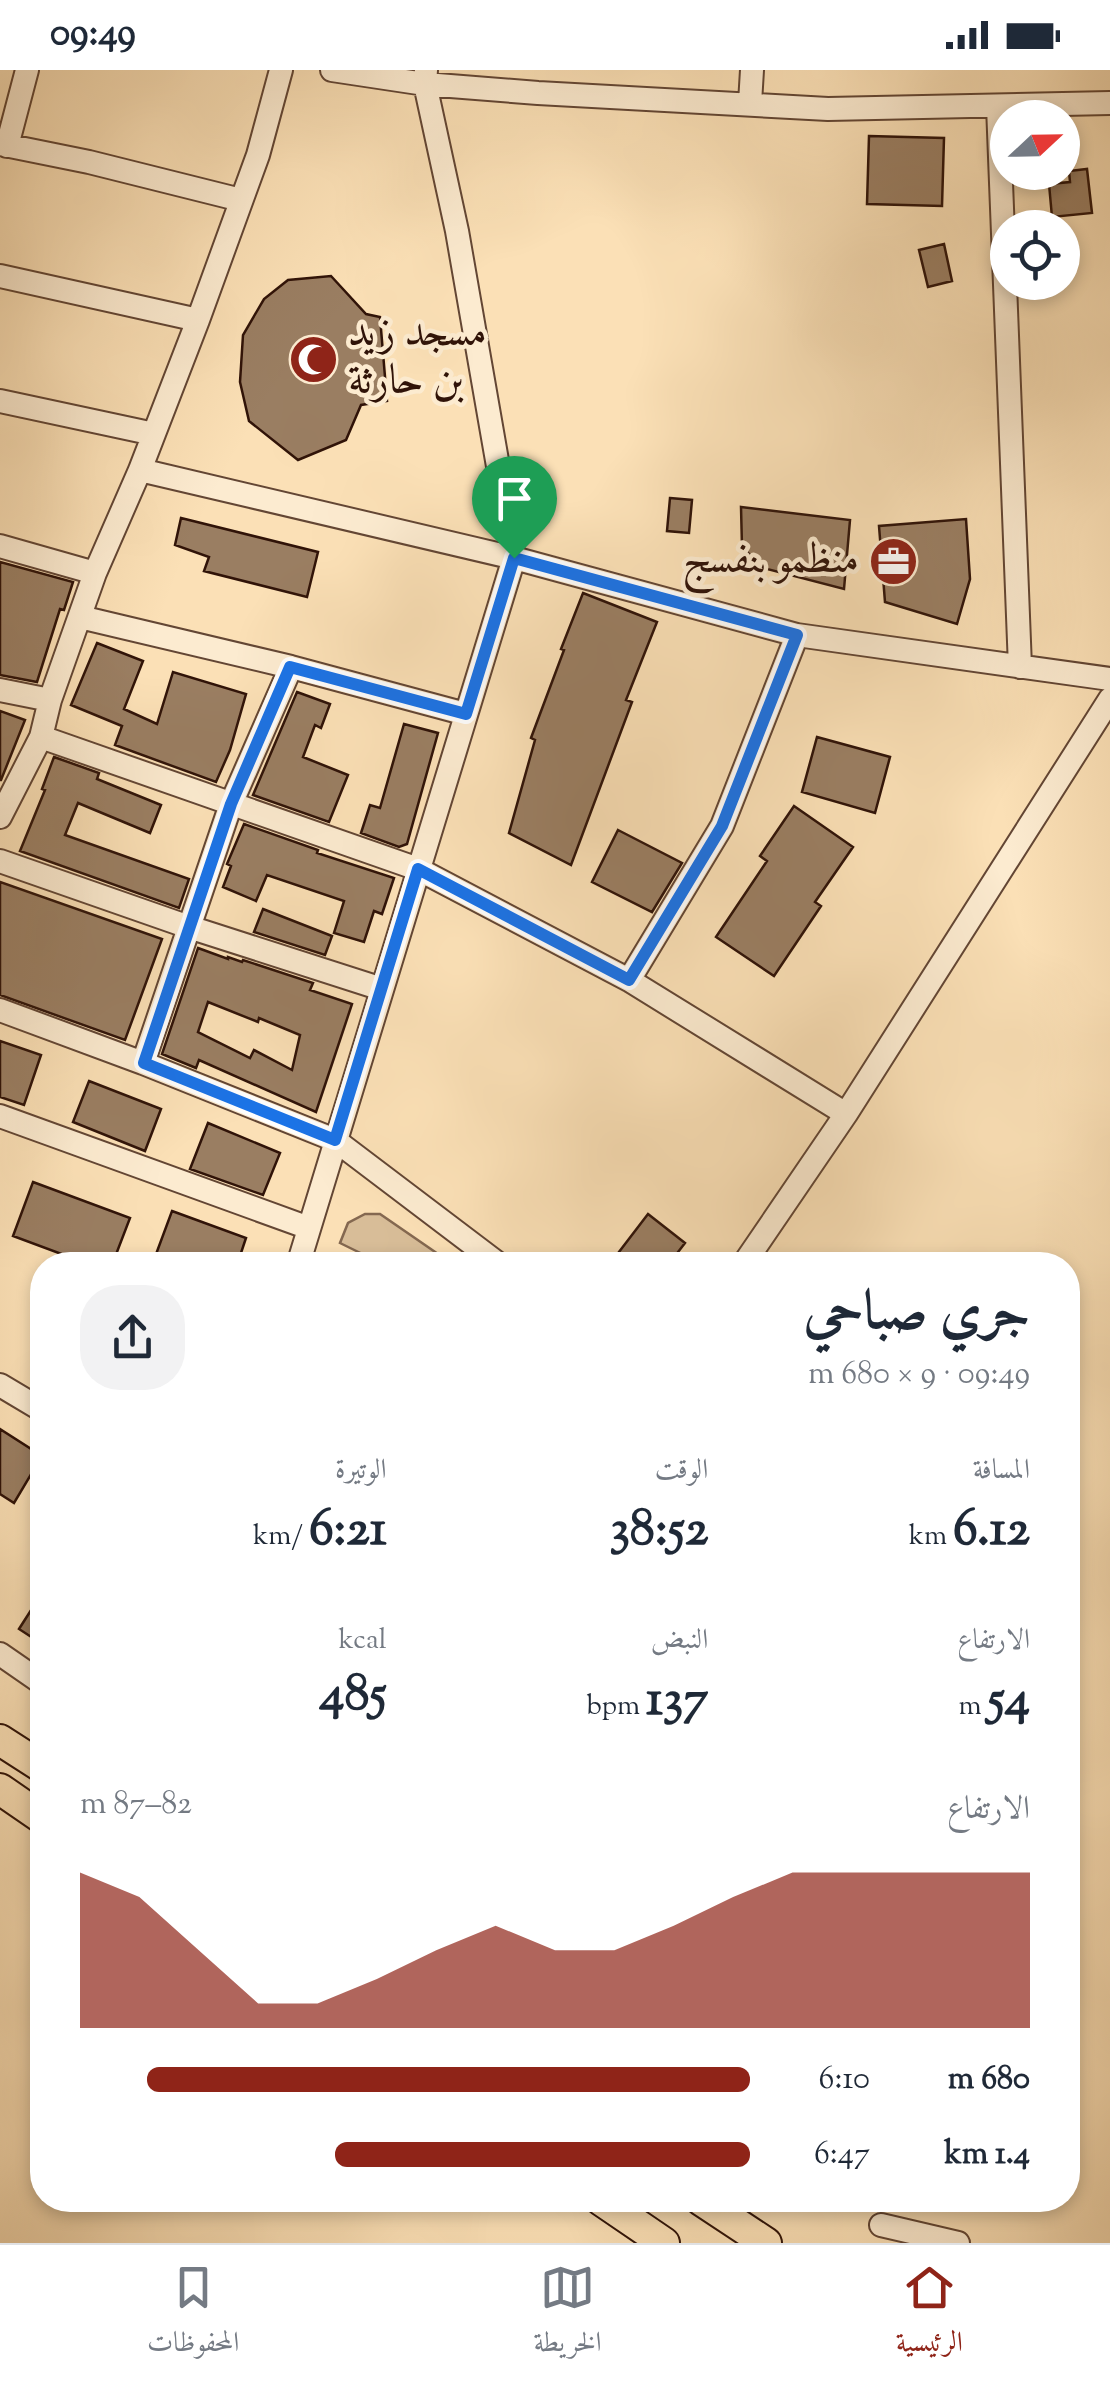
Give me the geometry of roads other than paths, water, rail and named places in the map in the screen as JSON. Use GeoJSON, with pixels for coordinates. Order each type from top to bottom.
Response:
{"type":"FeatureCollection","features":[{"type":"Feature","properties":{"kind":"main road"},"geometry":{"type":"LineString","coordinates":[[0,1740],[30,1760]]}},
{"type":"Feature","properties":{"kind":"main road"},"geometry":{"type":"LineString","coordinates":[[0,1789],[30,1810]]}},
{"type":"Feature","properties":{"kind":"main road"},"geometry":{"type":"LineString","coordinates":[[619,2212],[664,2243]]}},
{"type":"Feature","properties":{"kind":"main road"},"geometry":{"type":"LineString","coordinates":[[716,2212],[750,2239]]}},
{"type":"Feature","properties":{"kind":"street"},"geometry":{"type":"LineString","coordinates":[[27,70],[4,145],[241,200]]}},
{"type":"Feature","properties":{"kind":"street"},"geometry":{"type":"LineString","coordinates":[[0,817],[41,736],[95,573],[198,320],[258,155],[281,70]]}},
{"type":"Feature","properties":{"kind":"street"},"geometry":{"type":"LineString","coordinates":[[332,70],[425,77],[538,93],[828,109],[990,106]]}},
{"type":"Feature","properties":{"kind":"street"},"geometry":{"type":"LineString","coordinates":[[750,104],[752,70]]}},
{"type":"Feature","properties":{"kind":"street"},"geometry":{"type":"LineString","coordinates":[[302,1252],[514,558],[457,231],[425,77]]}},
{"type":"Feature","properties":{"kind":"street"},"geometry":{"type":"LineString","coordinates":[[1080,104],[1110,103]]}},
{"type":"Feature","properties":{"kind":"street"},"geometry":{"type":"LineString","coordinates":[[1001,190],[1020,666]]}},
{"type":"Feature","properties":{"kind":"street"},"geometry":{"type":"LineString","coordinates":[[0,276],[198,320]]}},
{"type":"Feature","properties":{"kind":"street"},"geometry":{"type":"LineString","coordinates":[[0,401],[154,434]]}},
{"type":"Feature","properties":{"kind":"street"},"geometry":{"type":"LineString","coordinates":[[140,470],[514,558],[797,635],[1110,679]]}},
{"type":"Feature","properties":{"kind":"street"},"geometry":{"type":"LineString","coordinates":[[0,546],[95,573]]}},
{"type":"Feature","properties":{"kind":"street"},"geometry":{"type":"LineString","coordinates":[[80,617],[466,714]]}},
{"type":"Feature","properties":{"kind":"street"},"geometry":{"type":"LineString","coordinates":[[629,980],[722,826],[797,635]]}},
{"type":"Feature","properties":{"kind":"street"},"geometry":{"type":"LineString","coordinates":[[144,1063],[231,804],[290,667]]}},
{"type":"Feature","properties":{"kind":"street"},"geometry":{"type":"LineString","coordinates":[[0,690],[50,700]]}},
{"type":"Feature","properties":{"kind":"street"},"geometry":{"type":"LineString","coordinates":[[752,1252],[846,1114],[1110,698]]}},
{"type":"Feature","properties":{"kind":"street"},"geometry":{"type":"LineString","coordinates":[[41,736],[418,869],[629,980],[846,1114]]}},
{"type":"Feature","properties":{"kind":"street"},"geometry":{"type":"LineString","coordinates":[[0,861],[382,989]]}},
{"type":"Feature","properties":{"kind":"street"},"geometry":{"type":"LineString","coordinates":[[0,1010],[335,1140],[483,1252]]}},
{"type":"Feature","properties":{"kind":"street"},"geometry":{"type":"LineString","coordinates":[[0,1116],[309,1228]]}},
{"type":"Feature","properties":{"kind":"street"},"geometry":{"type":"LineString","coordinates":[[0,1385],[30,1403]]}},
{"type":"Feature","properties":{"kind":"street"},"geometry":{"type":"LineString","coordinates":[[0,1654],[30,1674]]}},
{"type":"Feature","properties":{"kind":"street"},"geometry":{"type":"LineString","coordinates":[[881,2225],[958,2243]]}},
{"type":"Feature","properties":{"kind":"place","name":"مسجد زيد بن حارثة"},"geometry":{"type":"Point","coordinates":[313,359]}},
{"type":"Feature","properties":{"kind":"place","name":"منظمو بنفسج"},"geometry":{"type":"Point","coordinates":[894,562]}}]}
